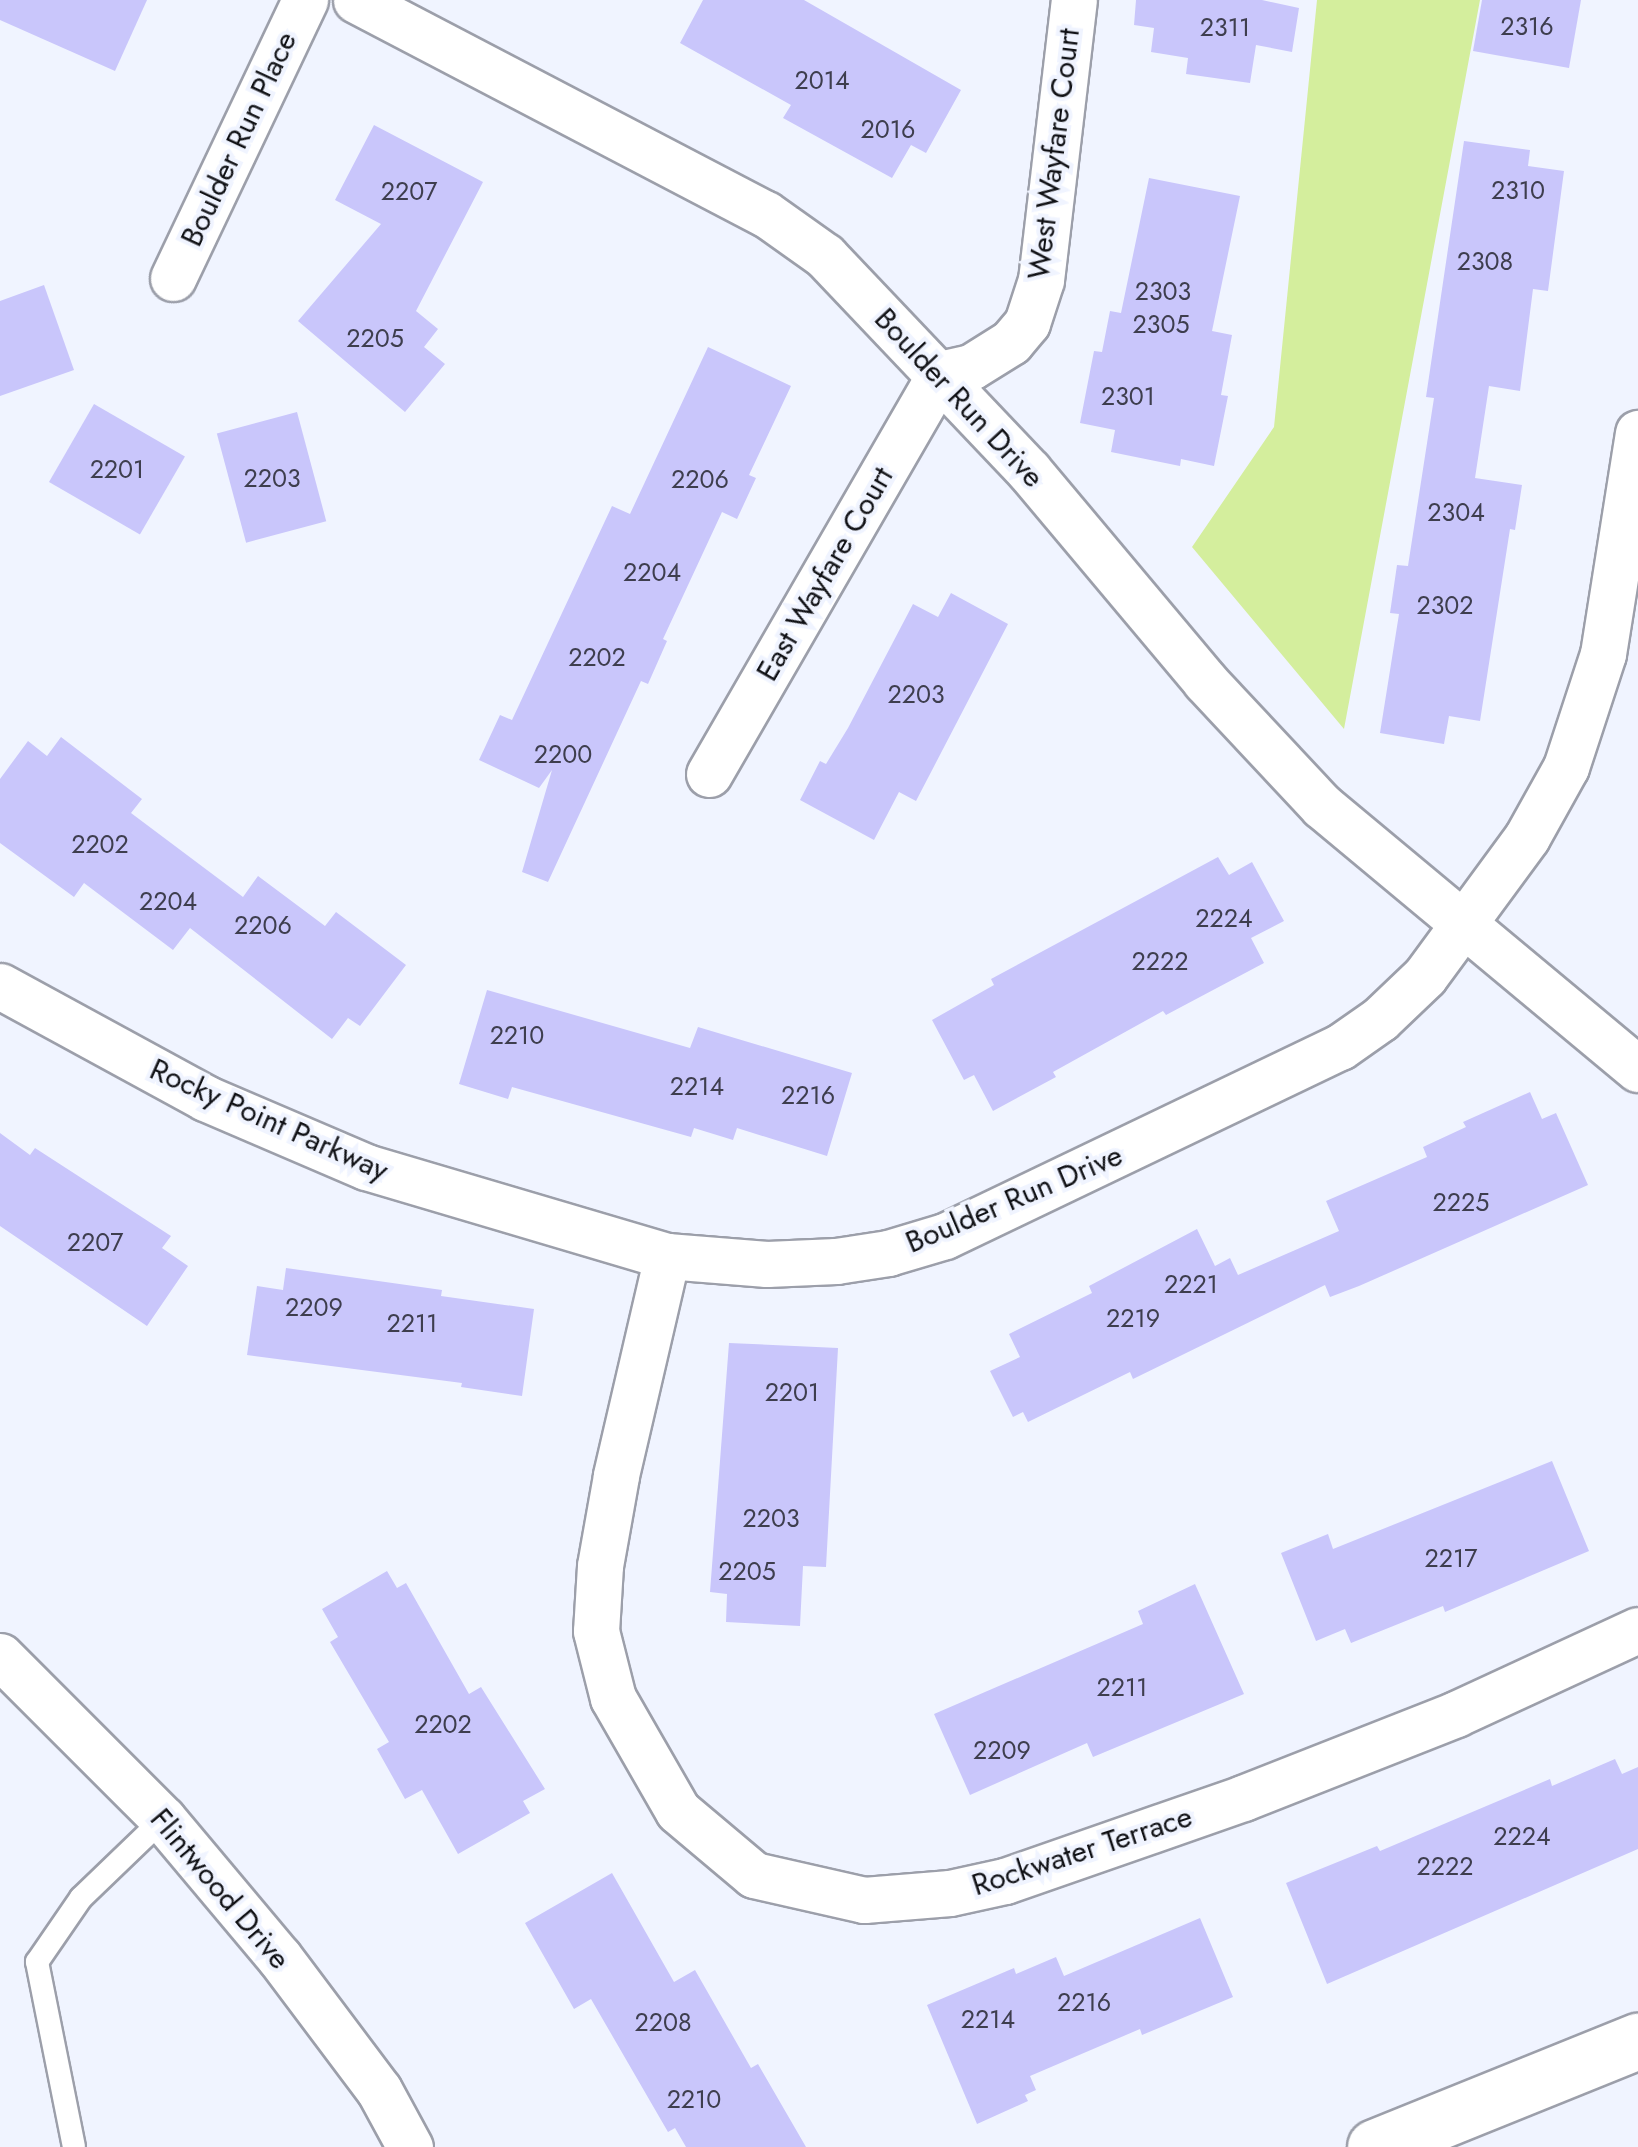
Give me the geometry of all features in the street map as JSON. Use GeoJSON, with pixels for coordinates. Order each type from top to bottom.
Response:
{"type":"FeatureCollection","features":[{"type":"Feature","properties":{"kind":"main road"},"geometry":{"type":"LineString","coordinates":[[1376,2147],[1638,2041]]}},
{"type":"Feature","properties":{"kind":"street","name":"Boulder Run Place"},"geometry":{"type":"LineString","coordinates":[[173,278],[305,0]]}},
{"type":"Feature","properties":{"kind":"street","name":"Boulder Run Drive"},"geometry":{"type":"LineString","coordinates":[[356,0],[766,214],[826,256],[1029,471],[1205,680],[1322,806],[1465,921],[1638,1069]]}},
{"type":"Feature","properties":{"kind":"street","name":"West Wayfare Court"},"geometry":{"type":"LineString","coordinates":[[940,374],[971,367],[1011,342],[1027,323],[1041,280],[1074,0]]}},
{"type":"Feature","properties":{"kind":"street","name":"East Wayfare Court"},"geometry":{"type":"LineString","coordinates":[[709,774],[940,374]]}},
{"type":"Feature","properties":{"kind":"street","name":"Boulder Run Drive"},"geometry":{"type":"LineString","coordinates":[[668,1256],[766,1264],[836,1261],[888,1253],[945,1236],[1340,1048],[1380,1019],[1425,976],[1527,837],[1566,768],[1603,654],[1638,433]]}},
{"type":"Feature","properties":{"kind":"street","name":"Rocky Point Parkway"},"geometry":{"type":"LineString","coordinates":[[0,986],[205,1098],[366,1167],[668,1256]]}},
{"type":"Feature","properties":{"kind":"street","name":"Rockwater Terrace"},"geometry":{"type":"LineString","coordinates":[[668,1256],[616,1476],[600,1566],[596,1631],[613,1698],[670,1798],[716,1846],[754,1875],[864,1900],[950,1893],[1005,1881],[1071,1862],[1420,1728],[1638,1630]]}},
{"type":"Feature","properties":{"kind":"street","name":"Flintwood Drive"},"geometry":{"type":"LineString","coordinates":[[0,1656],[163,1819],[279,1957],[379,2090],[410,2147]]}},
{"type":"Feature","properties":{"kind":"lane"},"geometry":{"type":"LineString","coordinates":[[74,2147],[37,1962],[80,1898],[163,1819]]}},
{"type":"Feature","properties":{"kind":"green space"},"geometry":{"type":"Polygon","coordinates":[[[1317,0],[1480,0],[1344,729],[1192,547],[1274,427],[1317,0]]]}},
{"type":"Feature","properties":{"kind":"building"},"geometry":{"type":"Polygon","coordinates":[[[0,0],[147,0],[115,71],[0,20],[0,0]]]}},
{"type":"Feature","properties":{"kind":"building"},"geometry":{"type":"Polygon","coordinates":[[[703,0],[804,0],[961,90],[926,153],[911,145],[892,178],[783,118],[791,105],[680,43],[703,0]]]}},
{"type":"Feature","properties":{"kind":"building"},"geometry":{"type":"Polygon","coordinates":[[[1136,0],[1262,0],[1299,8],[1292,52],[1256,45],[1250,83],[1186,74],[1188,58],[1151,52],[1154,28],[1134,25],[1136,0]]]}},
{"type":"Feature","properties":{"kind":"building"},"geometry":{"type":"Polygon","coordinates":[[[1482,0],[1581,0],[1569,68],[1473,51],[1482,0]]]}},
{"type":"Feature","properties":{"kind":"building"},"geometry":{"type":"Polygon","coordinates":[[[374,125],[483,182],[416,311],[438,329],[424,347],[445,364],[405,412],[298,321],[381,224],[335,200],[374,125]]]}},
{"type":"Feature","properties":{"kind":"building"},"geometry":{"type":"Polygon","coordinates":[[[1464,141],[1530,150],[1528,166],[1564,171],[1548,291],[1533,289],[1520,391],[1489,386],[1475,478],[1522,485],[1515,530],[1510,529],[1480,721],[1449,716],[1444,744],[1380,733],[1399,614],[1390,613],[1397,565],[1408,566],[1434,398],[1426,397],[1464,141]]]}},
{"type":"Feature","properties":{"kind":"building"},"geometry":{"type":"Polygon","coordinates":[[[1149,178],[1240,196],[1212,331],[1232,335],[1221,395],[1228,396],[1214,466],[1181,459],[1180,466],[1111,452],[1115,430],[1080,423],[1094,351],[1102,352],[1110,311],[1121,313],[1149,178]]]}},
{"type":"Feature","properties":{"kind":"building"},"geometry":{"type":"Polygon","coordinates":[[[44,285],[74,370],[0,396],[0,301],[44,285]]]}},
{"type":"Feature","properties":{"kind":"building"},"geometry":{"type":"Polygon","coordinates":[[[708,347],[791,386],[749,475],[756,478],[737,519],[722,512],[663,639],[667,641],[648,684],[641,681],[548,882],[522,872],[552,770],[539,788],[479,760],[500,715],[512,720],[612,506],[630,514],[708,347]]]}},
{"type":"Feature","properties":{"kind":"building"},"geometry":{"type":"Polygon","coordinates":[[[94,404],[185,456],[140,534],[49,482],[94,404]]]}},
{"type":"Feature","properties":{"kind":"building"},"geometry":{"type":"Polygon","coordinates":[[[297,412],[326,521],[246,543],[217,433],[297,412]]]}},
{"type":"Feature","properties":{"kind":"building"},"geometry":{"type":"Polygon","coordinates":[[[951,593],[1008,624],[916,801],[899,792],[874,840],[800,800],[820,761],[826,764],[848,728],[913,604],[938,617],[951,593]]]}},
{"type":"Feature","properties":{"kind":"building"},"geometry":{"type":"Polygon","coordinates":[[[61,737],[142,799],[131,813],[243,897],[258,876],[325,926],[336,912],[406,965],[360,1026],[348,1018],[332,1039],[190,928],[173,950],[84,883],[74,897],[0,843],[0,779],[28,741],[47,756],[61,737]]]}},
{"type":"Feature","properties":{"kind":"building"},"geometry":{"type":"Polygon","coordinates":[[[1218,857],[1229,875],[1252,862],[1284,921],[1251,938],[1264,963],[1166,1015],[1163,1011],[1053,1072],[1056,1077],[993,1111],[974,1075],[964,1080],[932,1020],[994,985],[991,979],[1218,857]]]}},
{"type":"Feature","properties":{"kind":"building"},"geometry":{"type":"Polygon","coordinates":[[[487,990],[690,1048],[698,1027],[852,1073],[827,1156],[737,1128],[733,1140],[694,1128],[691,1137],[512,1087],[508,1099],[459,1084],[487,990]]]}},
{"type":"Feature","properties":{"kind":"building"},"geometry":{"type":"Polygon","coordinates":[[[1530,1092],[1542,1119],[1556,1113],[1588,1185],[1359,1286],[1330,1297],[1325,1285],[1133,1379],[1130,1372],[1028,1422],[1023,1412],[1013,1417],[990,1371],[1020,1357],[1009,1334],[1092,1293],[1089,1286],[1197,1229],[1215,1266],[1230,1258],[1238,1275],[1339,1231],[1326,1201],[1427,1157],[1423,1147],[1466,1127],[1463,1122],[1530,1092]]]}},
{"type":"Feature","properties":{"kind":"building"},"geometry":{"type":"Polygon","coordinates":[[[0,1133],[30,1155],[35,1148],[171,1236],[162,1248],[188,1266],[147,1326],[0,1226],[0,1133]]]}},
{"type":"Feature","properties":{"kind":"building"},"geometry":{"type":"Polygon","coordinates":[[[286,1268],[442,1290],[441,1296],[534,1309],[522,1396],[461,1387],[462,1383],[247,1355],[257,1286],[283,1290],[286,1268]]]}},
{"type":"Feature","properties":{"kind":"building"},"geometry":{"type":"Polygon","coordinates":[[[729,1343],[838,1348],[826,1567],[803,1566],[800,1626],[726,1622],[727,1594],[710,1592],[729,1343]]]}},
{"type":"Feature","properties":{"kind":"building"},"geometry":{"type":"Polygon","coordinates":[[[1552,1461],[1589,1551],[1445,1612],[1443,1606],[1351,1643],[1345,1629],[1316,1641],[1281,1553],[1328,1534],[1333,1549],[1552,1461]]]}},
{"type":"Feature","properties":{"kind":"building"},"geometry":{"type":"Polygon","coordinates":[[[387,1571],[397,1588],[406,1583],[469,1694],[481,1687],[545,1789],[523,1801],[530,1813],[458,1854],[422,1790],[405,1799],[377,1749],[389,1742],[330,1642],[338,1637],[322,1609],[387,1571]]]}},
{"type":"Feature","properties":{"kind":"building"},"geometry":{"type":"Polygon","coordinates":[[[1195,1584],[1244,1694],[1093,1757],[1087,1743],[970,1795],[934,1714],[1143,1624],[1138,1611],[1195,1584]]]}},
{"type":"Feature","properties":{"kind":"building"},"geometry":{"type":"Polygon","coordinates":[[[1615,1759],[1622,1774],[1638,1767],[1638,1849],[1327,1984],[1286,1883],[1377,1846],[1380,1851],[1550,1779],[1552,1786],[1615,1759]]]}},
{"type":"Feature","properties":{"kind":"building"},"geometry":{"type":"Polygon","coordinates":[[[612,1873],[674,1982],[695,1970],[751,2068],[758,2064],[806,2147],[686,2147],[675,2128],[668,2132],[591,1999],[574,2009],[525,1923],[612,1873]]]}},
{"type":"Feature","properties":{"kind":"building"},"geometry":{"type":"Polygon","coordinates":[[[1200,1918],[1233,1997],[1142,2035],[1140,2029],[1030,2076],[1036,2090],[1025,2095],[1028,2101],[977,2124],[927,2005],[1014,1968],[1016,1974],[1056,1957],[1064,1976],[1200,1918]]]}}]}
